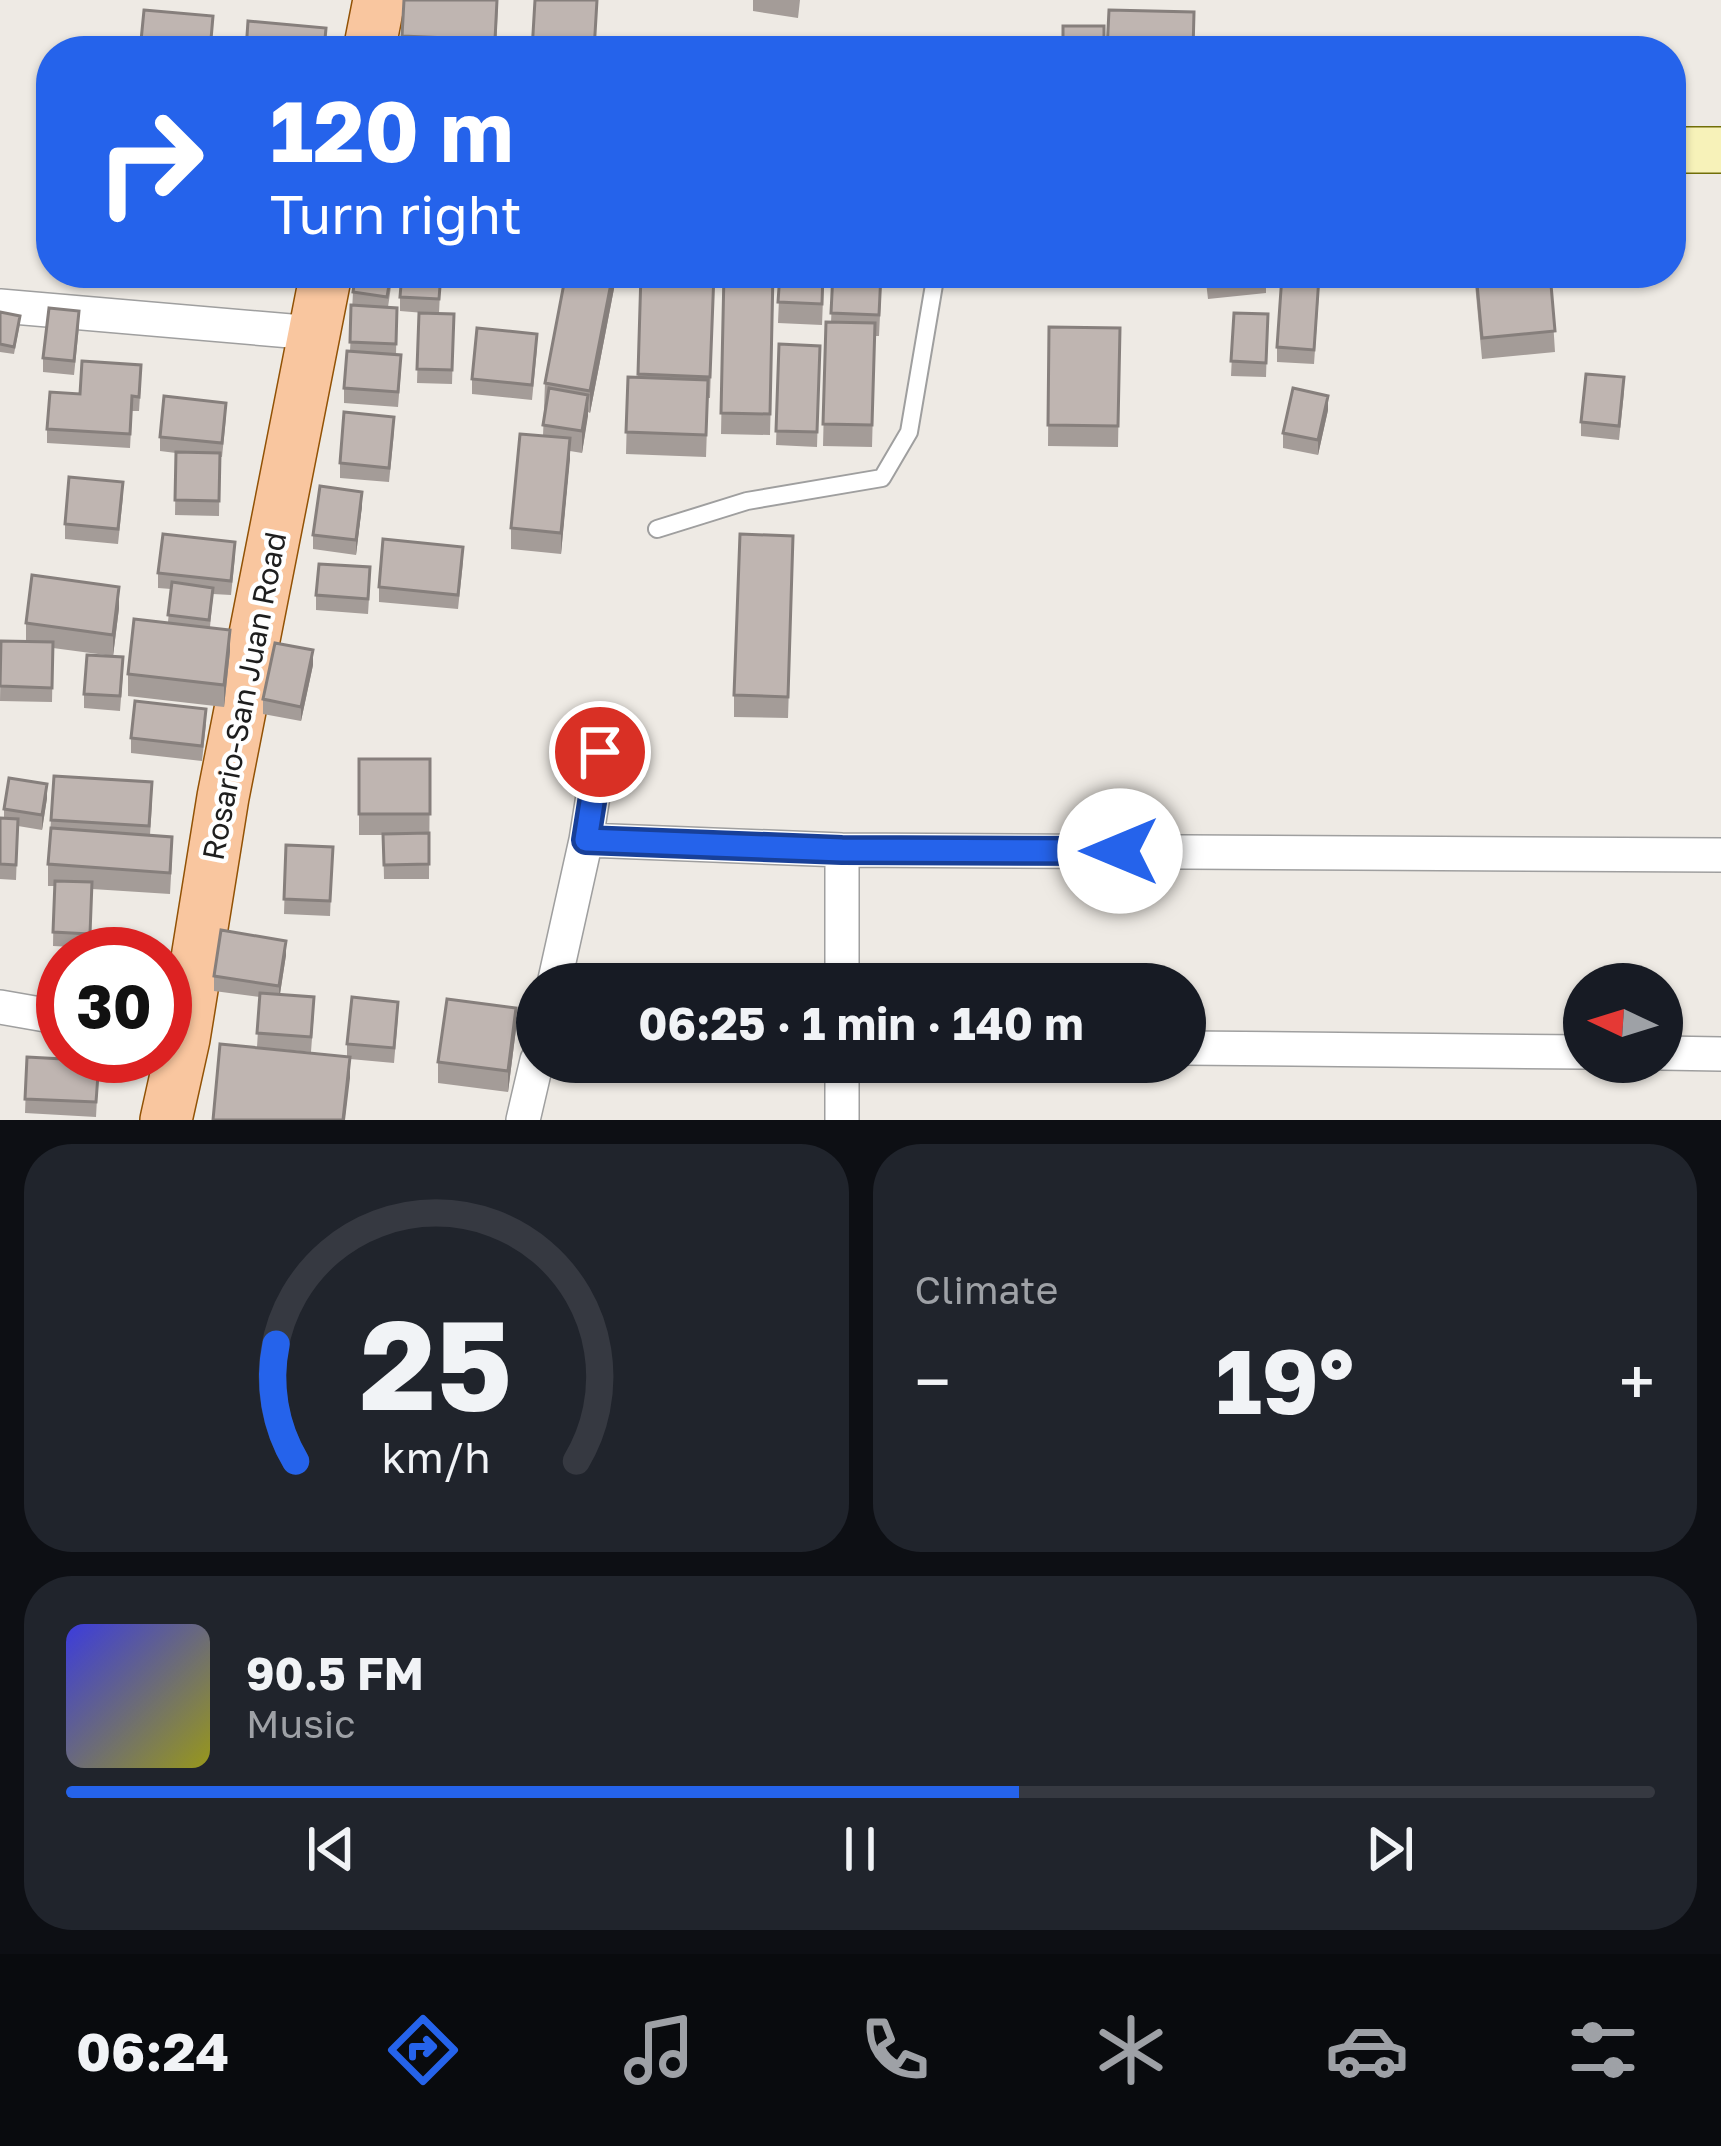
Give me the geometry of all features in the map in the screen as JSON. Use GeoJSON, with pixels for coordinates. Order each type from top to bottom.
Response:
{"type":"FeatureCollection","features":[{"type":"Feature","properties":{"kind":"main road"},"geometry":{"type":"LineString","coordinates":[[372,36],[379,0]]}},
{"type":"Feature","properties":{"kind":"main road","name":"Rosario-San Juan Road"},"geometry":{"type":"LineString","coordinates":[[192,949],[323,288]]}},
{"type":"Feature","properties":{"kind":"main road","name":"Rosario-San Juan Road"},"geometry":{"type":"LineString","coordinates":[[166,1120],[170,1083]]}},
{"type":"Feature","properties":{"kind":"street"},"geometry":{"type":"LineString","coordinates":[[1686,150],[1721,150]]}},
{"type":"Feature","properties":{"kind":"street"},"geometry":{"type":"LineString","coordinates":[[0,306],[314,333]]}},
{"type":"Feature","properties":{"kind":"street"},"geometry":{"type":"LineString","coordinates":[[559,963],[600,752]]}},
{"type":"Feature","properties":{"kind":"street"},"geometry":{"type":"LineString","coordinates":[[586,840],[842,850],[1721,855]]}},
{"type":"Feature","properties":{"kind":"street"},"geometry":{"type":"LineString","coordinates":[[842,850],[842,963]]}},
{"type":"Feature","properties":{"kind":"street"},"geometry":{"type":"LineString","coordinates":[[0,1007],[36,1013]]}},
{"type":"Feature","properties":{"kind":"street"},"geometry":{"type":"LineString","coordinates":[[1206,1048],[1563,1052]]}},
{"type":"Feature","properties":{"kind":"street"},"geometry":{"type":"LineString","coordinates":[[1683,1053],[1721,1054]]}},
{"type":"Feature","properties":{"kind":"street"},"geometry":{"type":"LineString","coordinates":[[524,1120],[532,1083]]}},
{"type":"Feature","properties":{"kind":"street"},"geometry":{"type":"LineString","coordinates":[[842,1083],[842,1120]]}},
{"type":"Feature","properties":{"kind":"lane"},"geometry":{"type":"LineString","coordinates":[[657,529],[747,501],[882,478],[909,432],[933,288]]}},
{"type":"Feature","properties":{"kind":"building"},"geometry":{"type":"Polygon","coordinates":[[[404,0],[497,0],[495,36],[402,36],[404,0]]]}},
{"type":"Feature","properties":{"kind":"building"},"geometry":{"type":"Polygon","coordinates":[[[535,0],[597,0],[595,36],[533,36],[535,0]]]}},
{"type":"Feature","properties":{"kind":"building"},"geometry":{"type":"Polygon","coordinates":[[[144,10],[213,16],[211,36],[141,36],[144,10]]]}},
{"type":"Feature","properties":{"kind":"building"},"geometry":{"type":"Polygon","coordinates":[[[1109,10],[1194,12],[1193,36],[1108,36],[1109,10]]]}},
{"type":"Feature","properties":{"kind":"building"},"geometry":{"type":"Polygon","coordinates":[[[248,21],[326,28],[325,36],[247,36],[248,21]]]}},
{"type":"Feature","properties":{"kind":"building"},"geometry":{"type":"Polygon","coordinates":[[[1063,26],[1104,26],[1104,36],[1063,36],[1063,26]]]}},
{"type":"Feature","properties":{"kind":"building"},"geometry":{"type":"Polygon","coordinates":[[[354,288],[388,288],[387,297],[353,292],[354,288]]]}},
{"type":"Feature","properties":{"kind":"building"},"geometry":{"type":"Polygon","coordinates":[[[401,288],[440,288],[439,299],[400,297],[401,288]]]}},
{"type":"Feature","properties":{"kind":"building"},"geometry":{"type":"Polygon","coordinates":[[[563,288],[610,288],[590,391],[545,383],[563,288]]]}},
{"type":"Feature","properties":{"kind":"building"},"geometry":{"type":"Polygon","coordinates":[[[641,288],[713,288],[710,377],[638,374],[641,288]]]}},
{"type":"Feature","properties":{"kind":"building"},"geometry":{"type":"Polygon","coordinates":[[[724,288],[773,288],[770,414],[721,413],[724,288]]]}},
{"type":"Feature","properties":{"kind":"building"},"geometry":{"type":"Polygon","coordinates":[[[779,288],[823,288],[822,304],[778,302],[779,288]]]}},
{"type":"Feature","properties":{"kind":"building"},"geometry":{"type":"Polygon","coordinates":[[[832,288],[880,288],[879,315],[831,313],[832,288]]]}},
{"type":"Feature","properties":{"kind":"building"},"geometry":{"type":"Polygon","coordinates":[[[1281,288],[1318,288],[1314,350],[1277,347],[1281,288]]]}},
{"type":"Feature","properties":{"kind":"building"},"geometry":{"type":"Polygon","coordinates":[[[1477,288],[1551,288],[1555,331],[1482,338],[1477,288]]]}},
{"type":"Feature","properties":{"kind":"building"},"geometry":{"type":"Polygon","coordinates":[[[351,305],[397,308],[396,344],[350,342],[351,305]]]}},
{"type":"Feature","properties":{"kind":"building"},"geometry":{"type":"Polygon","coordinates":[[[49,308],[79,311],[74,361],[43,358],[49,308]]]}},
{"type":"Feature","properties":{"kind":"building"},"geometry":{"type":"Polygon","coordinates":[[[0,312],[20,316],[14,347],[0,344],[0,312]]]}},
{"type":"Feature","properties":{"kind":"building"},"geometry":{"type":"Polygon","coordinates":[[[419,313],[454,314],[452,370],[417,369],[419,313]]]}},
{"type":"Feature","properties":{"kind":"building"},"geometry":{"type":"Polygon","coordinates":[[[1234,313],[1268,314],[1266,363],[1231,361],[1234,313]]]}},
{"type":"Feature","properties":{"kind":"building"},"geometry":{"type":"Polygon","coordinates":[[[826,322],[875,323],[872,425],[823,424],[826,322]]]}},
{"type":"Feature","properties":{"kind":"building"},"geometry":{"type":"Polygon","coordinates":[[[1049,327],[1120,328],[1118,426],[1048,425],[1049,327]]]}},
{"type":"Feature","properties":{"kind":"building"},"geometry":{"type":"Polygon","coordinates":[[[477,328],[537,334],[532,385],[472,379],[477,328]]]}},
{"type":"Feature","properties":{"kind":"building"},"geometry":{"type":"Polygon","coordinates":[[[779,344],[820,346],[817,432],[776,431],[779,344]]]}},
{"type":"Feature","properties":{"kind":"building"},"geometry":{"type":"Polygon","coordinates":[[[347,351],[401,355],[398,392],[344,388],[347,351]]]}},
{"type":"Feature","properties":{"kind":"building"},"geometry":{"type":"Polygon","coordinates":[[[82,361],[141,365],[139,397],[132,396],[130,434],[47,429],[50,392],[80,394],[82,361]]]}},
{"type":"Feature","properties":{"kind":"building"},"geometry":{"type":"Polygon","coordinates":[[[1586,374],[1624,377],[1619,426],[1581,422],[1586,374]]]}},
{"type":"Feature","properties":{"kind":"building"},"geometry":{"type":"Polygon","coordinates":[[[628,377],[708,380],[706,435],[626,432],[628,377]]]}},
{"type":"Feature","properties":{"kind":"building"},"geometry":{"type":"Polygon","coordinates":[[[549,388],[588,395],[582,431],[543,425],[549,388]]]}},
{"type":"Feature","properties":{"kind":"building"},"geometry":{"type":"Polygon","coordinates":[[[1293,388],[1328,396],[1318,440],[1283,433],[1293,388]]]}},
{"type":"Feature","properties":{"kind":"building"},"geometry":{"type":"Polygon","coordinates":[[[164,396],[226,403],[222,443],[160,437],[164,396]]]}},
{"type":"Feature","properties":{"kind":"building"},"geometry":{"type":"Polygon","coordinates":[[[344,412],[394,417],[389,468],[340,463],[344,412]]]}},
{"type":"Feature","properties":{"kind":"building"},"geometry":{"type":"Polygon","coordinates":[[[520,434],[570,438],[561,533],[511,528],[520,434]]]}},
{"type":"Feature","properties":{"kind":"building"},"geometry":{"type":"Polygon","coordinates":[[[176,452],[220,453],[219,501],[175,500],[176,452]]]}},
{"type":"Feature","properties":{"kind":"building"},"geometry":{"type":"Polygon","coordinates":[[[69,477],[123,482],[118,529],[65,524],[69,477]]]}},
{"type":"Feature","properties":{"kind":"building"},"geometry":{"type":"Polygon","coordinates":[[[320,486],[362,492],[356,540],[313,535],[320,486]]]}},
{"type":"Feature","properties":{"kind":"building"},"geometry":{"type":"Polygon","coordinates":[[[163,534],[235,542],[231,581],[158,573],[163,534]]]}},
{"type":"Feature","properties":{"kind":"building"},"geometry":{"type":"Polygon","coordinates":[[[740,534],[793,536],[788,697],[734,695],[740,534]]]}},
{"type":"Feature","properties":{"kind":"building"},"geometry":{"type":"Polygon","coordinates":[[[383,539],[463,547],[458,595],[379,587],[383,539]]]}},
{"type":"Feature","properties":{"kind":"building"},"geometry":{"type":"Polygon","coordinates":[[[319,564],[370,567],[368,599],[316,595],[319,564]]]}},
{"type":"Feature","properties":{"kind":"building"},"geometry":{"type":"Polygon","coordinates":[[[32,575],[119,587],[113,635],[26,623],[32,575]]]}},
{"type":"Feature","properties":{"kind":"building"},"geometry":{"type":"Polygon","coordinates":[[[172,582],[213,588],[209,620],[168,615],[172,582]]]}},
{"type":"Feature","properties":{"kind":"building"},"geometry":{"type":"Polygon","coordinates":[[[134,619],[230,630],[224,685],[128,674],[134,619]]]}},
{"type":"Feature","properties":{"kind":"building"},"geometry":{"type":"Polygon","coordinates":[[[1,641],[53,642],[52,688],[0,686],[1,641]]]}},
{"type":"Feature","properties":{"kind":"building"},"geometry":{"type":"Polygon","coordinates":[[[275,643],[313,650],[301,707],[263,699],[275,643]]]}},
{"type":"Feature","properties":{"kind":"building"},"geometry":{"type":"Polygon","coordinates":[[[87,655],[123,657],[120,696],[84,694],[87,655]]]}},
{"type":"Feature","properties":{"kind":"building"},"geometry":{"type":"Polygon","coordinates":[[[135,701],[206,709],[202,746],[131,738],[135,701]]]}},
{"type":"Feature","properties":{"kind":"building"},"geometry":{"type":"Polygon","coordinates":[[[359,759],[430,759],[430,814],[359,814],[359,759]]]}},
{"type":"Feature","properties":{"kind":"building"},"geometry":{"type":"Polygon","coordinates":[[[54,776],[152,782],[149,826],[51,820],[54,776]]]}},
{"type":"Feature","properties":{"kind":"building"},"geometry":{"type":"Polygon","coordinates":[[[9,778],[47,784],[42,815],[4,809],[9,778]]]}},
{"type":"Feature","properties":{"kind":"building"},"geometry":{"type":"Polygon","coordinates":[[[0,818],[18,819],[16,865],[0,864],[0,818]]]}},
{"type":"Feature","properties":{"kind":"building"},"geometry":{"type":"Polygon","coordinates":[[[51,828],[172,837],[170,873],[48,864],[51,828]]]}},
{"type":"Feature","properties":{"kind":"building"},"geometry":{"type":"Polygon","coordinates":[[[429,833],[429,864],[384,865],[383,834],[429,833]]]}},
{"type":"Feature","properties":{"kind":"building"},"geometry":{"type":"Polygon","coordinates":[[[286,845],[333,847],[330,901],[284,899],[286,845]]]}},
{"type":"Feature","properties":{"kind":"building"},"geometry":{"type":"Polygon","coordinates":[[[55,881],[92,882],[90,927],[53,927],[55,881]]]}},
{"type":"Feature","properties":{"kind":"building"},"geometry":{"type":"Polygon","coordinates":[[[221,930],[286,941],[279,986],[214,976],[221,930]]]}},
{"type":"Feature","properties":{"kind":"building"},"geometry":{"type":"Polygon","coordinates":[[[260,993],[314,997],[311,1037],[257,1033],[260,993]]]}},
{"type":"Feature","properties":{"kind":"building"},"geometry":{"type":"Polygon","coordinates":[[[352,997],[398,1002],[394,1048],[347,1044],[352,997]]]}},
{"type":"Feature","properties":{"kind":"building"},"geometry":{"type":"Polygon","coordinates":[[[447,999],[516,1008],[508,1071],[438,1062],[447,999]]]}},
{"type":"Feature","properties":{"kind":"building"},"geometry":{"type":"Polygon","coordinates":[[[220,1044],[350,1057],[343,1120],[213,1120],[220,1044]]]}},
{"type":"Feature","properties":{"kind":"building"},"geometry":{"type":"Polygon","coordinates":[[[27,1057],[36,1058],[36,1083],[97,1083],[96,1102],[25,1099],[27,1057]]]}},
{"type":"Feature","properties":{"kind":"route"},"geometry":{"type":"LineString","coordinates":[[600,752],[586,840],[842,850],[1120,851]]}}]}
